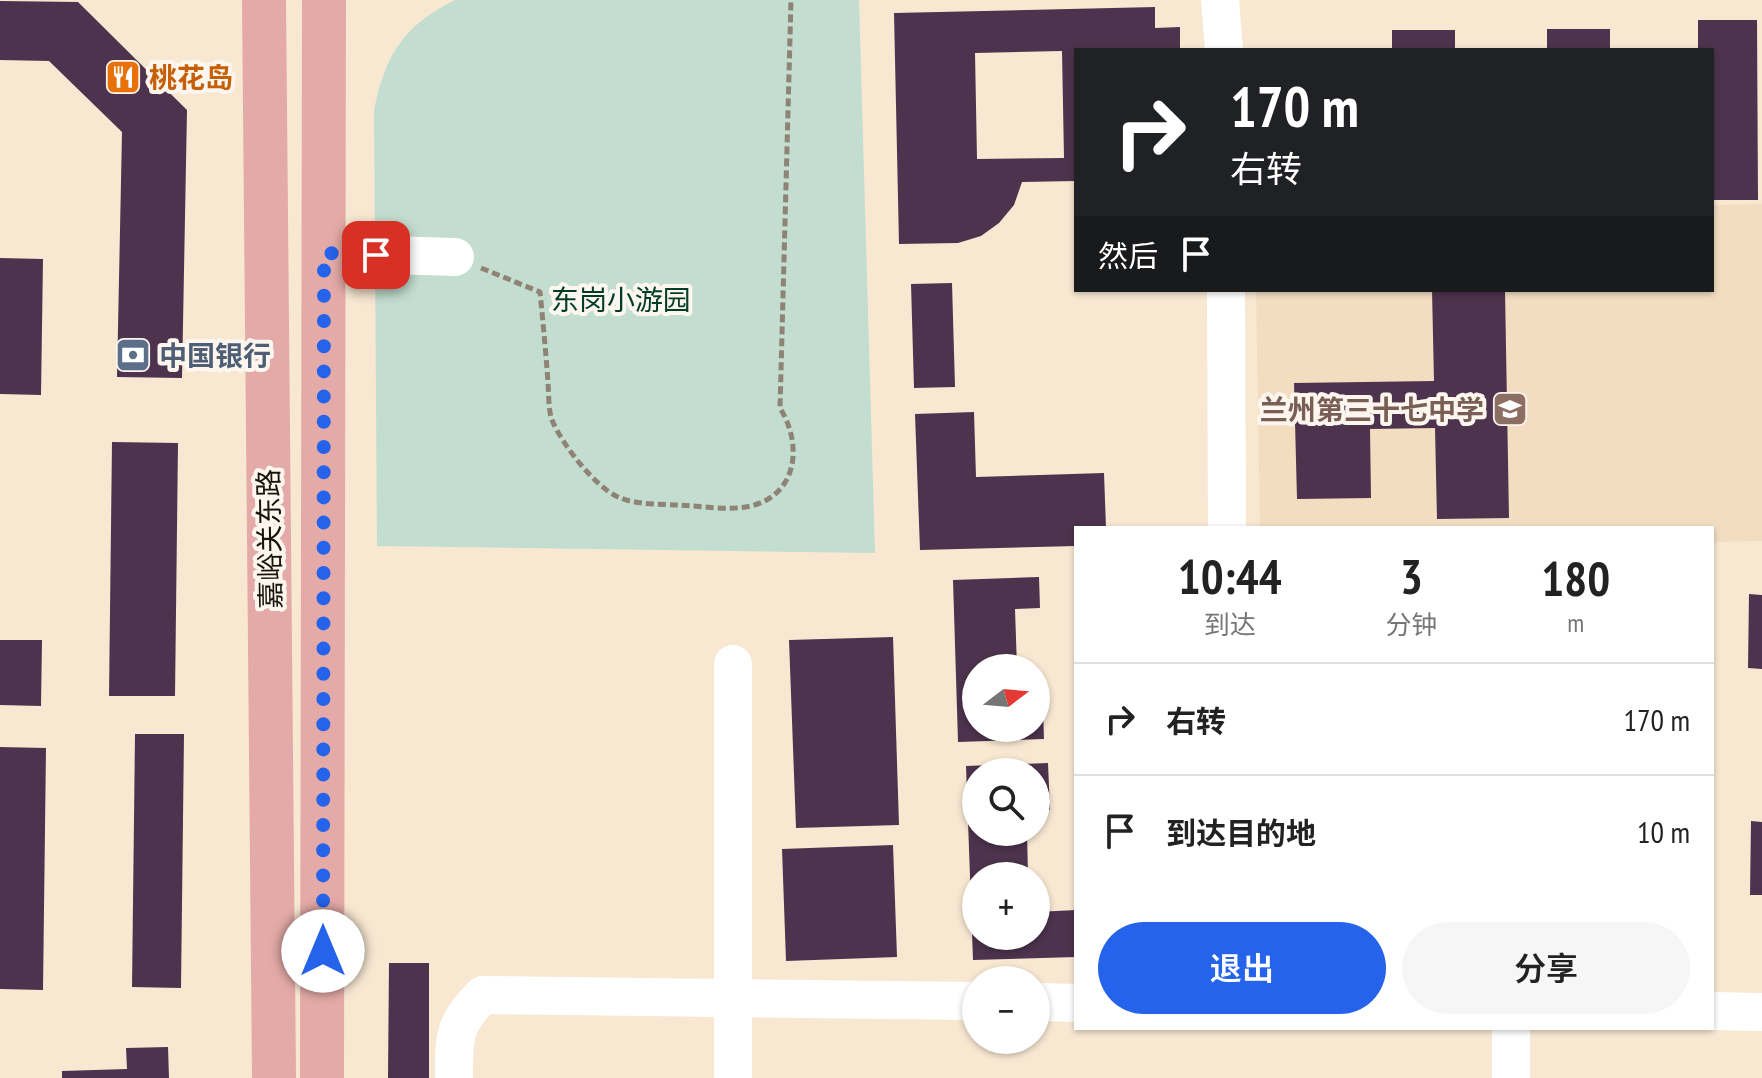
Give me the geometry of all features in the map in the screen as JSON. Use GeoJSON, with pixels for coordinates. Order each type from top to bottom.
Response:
{"type":"FeatureCollection","features":[{"type":"Feature","properties":{"kind":"main road","name":"嘉峪关东路"},"geometry":{"type":"LineString","coordinates":[[264,0],[274,1078]]}},
{"type":"Feature","properties":{"kind":"main road","name":"嘉峪关东路"},"geometry":{"type":"LineString","coordinates":[[322,1078],[324,0]]}},
{"type":"Feature","properties":{"kind":"street"},"geometry":{"type":"LineString","coordinates":[[1220,0],[1224,48]]}},
{"type":"Feature","properties":{"kind":"street"},"geometry":{"type":"LineString","coordinates":[[324,253],[455,257]]}},
{"type":"Feature","properties":{"kind":"street"},"geometry":{"type":"LineString","coordinates":[[1226,292],[1227,526]]}},
{"type":"Feature","properties":{"kind":"street"},"geometry":{"type":"LineString","coordinates":[[733,664],[733,1078]]}},
{"type":"Feature","properties":{"kind":"street"},"geometry":{"type":"LineString","coordinates":[[454,1078],[454,1037],[463,1015],[483,995],[962,1001]]}},
{"type":"Feature","properties":{"kind":"street"},"geometry":{"type":"LineString","coordinates":[[1050,1002],[1074,1003]]}},
{"type":"Feature","properties":{"kind":"street"},"geometry":{"type":"LineString","coordinates":[[1714,1011],[1762,1012]]}},
{"type":"Feature","properties":{"kind":"street"},"geometry":{"type":"LineString","coordinates":[[1511,1030],[1511,1078]]}},
{"type":"Feature","properties":{"kind":"path"},"geometry":{"type":"LineString","coordinates":[[455,257],[540,292],[551,419],[587,473],[618,497],[653,503],[733,508],[753,505],[771,497],[785,483],[794,464],[796,444],[791,425],[780,408],[791,0]]}},
{"type":"Feature","properties":{"kind":"shaded area","name":"兰州第三十七中学"},"geometry":{"type":"Polygon","coordinates":[[[1762,204],[1762,541],[1714,542],[1714,526],[1260,526],[1256,292],[1714,292],[1714,205],[1762,204]]]}},
{"type":"Feature","properties":{"kind":"green space","name":"东岗小游园"},"geometry":{"type":"Polygon","coordinates":[[[455,0],[859,0],[875,553],[377,546],[374,110],[384,73],[400,44],[422,20],[455,0]]]}},
{"type":"Feature","properties":{"kind":"building"},"geometry":{"type":"Polygon","coordinates":[[[0,1],[78,2],[187,110],[182,378],[117,377],[122,132],[49,61],[0,60],[0,1]]]}},
{"type":"Feature","properties":{"kind":"building"},"geometry":{"type":"Polygon","coordinates":[[[1155,7],[1155,28],[1180,27],[1180,48],[1074,48],[1074,181],[1022,182],[1014,205],[999,223],[981,236],[958,243],[899,244],[894,13],[1155,7]],[[1062,51],[975,53],[977,159],[1064,158],[1062,51]]]}},
{"type":"Feature","properties":{"kind":"building"},"geometry":{"type":"Polygon","coordinates":[[[1698,20],[1757,20],[1758,200],[1714,200],[1714,48],[1698,48],[1698,20]]]}},
{"type":"Feature","properties":{"kind":"building"},"geometry":{"type":"Polygon","coordinates":[[[1547,29],[1610,29],[1610,48],[1547,48],[1547,29]]]}},
{"type":"Feature","properties":{"kind":"building"},"geometry":{"type":"Polygon","coordinates":[[[1392,30],[1455,30],[1455,48],[1392,48],[1392,30]]]}},
{"type":"Feature","properties":{"kind":"building"},"geometry":{"type":"Polygon","coordinates":[[[0,258],[43,259],[41,395],[0,394],[0,258]]]}},
{"type":"Feature","properties":{"kind":"building"},"geometry":{"type":"Polygon","coordinates":[[[952,283],[955,387],[914,388],[911,284],[952,283]]]}},
{"type":"Feature","properties":{"kind":"building"},"geometry":{"type":"Polygon","coordinates":[[[1432,292],[1505,292],[1509,518],[1437,519],[1435,428],[1370,429],[1371,498],[1297,499],[1294,383],[1434,381],[1432,292]]]}},
{"type":"Feature","properties":{"kind":"building"},"geometry":{"type":"Polygon","coordinates":[[[974,412],[976,477],[1104,473],[1106,526],[1074,526],[1074,546],[920,550],[915,414],[974,412]]]}},
{"type":"Feature","properties":{"kind":"building"},"geometry":{"type":"Polygon","coordinates":[[[112,442],[178,443],[175,696],[109,696],[112,442]]]}},
{"type":"Feature","properties":{"kind":"building"},"geometry":{"type":"Polygon","coordinates":[[[1039,577],[1040,608],[1015,609],[1017,654],[962,654],[962,742],[958,742],[953,580],[1039,577]]]}},
{"type":"Feature","properties":{"kind":"building"},"geometry":{"type":"Polygon","coordinates":[[[1749,594],[1762,595],[1762,669],[1748,668],[1749,594]]]}},
{"type":"Feature","properties":{"kind":"building"},"geometry":{"type":"Polygon","coordinates":[[[893,637],[899,825],[796,828],[789,640],[893,637]]]}},
{"type":"Feature","properties":{"kind":"building"},"geometry":{"type":"Polygon","coordinates":[[[0,640],[42,640],[41,706],[0,705],[0,640]]]}},
{"type":"Feature","properties":{"kind":"building"},"geometry":{"type":"Polygon","coordinates":[[[135,734],[184,734],[181,988],[132,987],[135,734]]]}},
{"type":"Feature","properties":{"kind":"building"},"geometry":{"type":"Polygon","coordinates":[[[0,747],[46,748],[43,990],[0,989],[0,747]]]}},
{"type":"Feature","properties":{"kind":"building"},"geometry":{"type":"Polygon","coordinates":[[[1751,821],[1762,822],[1762,895],[1750,895],[1751,821]]]}},
{"type":"Feature","properties":{"kind":"building"},"geometry":{"type":"Polygon","coordinates":[[[893,845],[897,957],[786,961],[782,849],[893,845]]]}},
{"type":"Feature","properties":{"kind":"building"},"geometry":{"type":"Polygon","coordinates":[[[969,846],[1027,846],[1028,862],[969,862],[969,846]]]}},
{"type":"Feature","properties":{"kind":"building"},"geometry":{"type":"Polygon","coordinates":[[[1074,910],[1074,957],[973,960],[973,950],[1050,950],[1050,911],[1074,910]]]}},
{"type":"Feature","properties":{"kind":"building"},"geometry":{"type":"Polygon","coordinates":[[[389,963],[429,963],[429,1078],[388,1078],[389,963]]]}},
{"type":"Feature","properties":{"kind":"building"},"geometry":{"type":"Polygon","coordinates":[[[168,1047],[169,1078],[62,1078],[62,1071],[127,1069],[126,1048],[168,1047]]]}},
{"type":"Feature","properties":{"kind":"place","name":"桃花岛"},"geometry":{"type":"Point","coordinates":[123,77]}},
{"type":"Feature","properties":{"kind":"place","name":"中国银行"},"geometry":{"type":"Point","coordinates":[133,355]}},
{"type":"Feature","properties":{"kind":"place","name":"兰州第三十七中学"},"geometry":{"type":"Point","coordinates":[1510,409]}},
{"type":"Feature","properties":{"kind":"route"},"geometry":{"type":"LineString","coordinates":[[323,951],[324,253],[376,255]]}}]}
